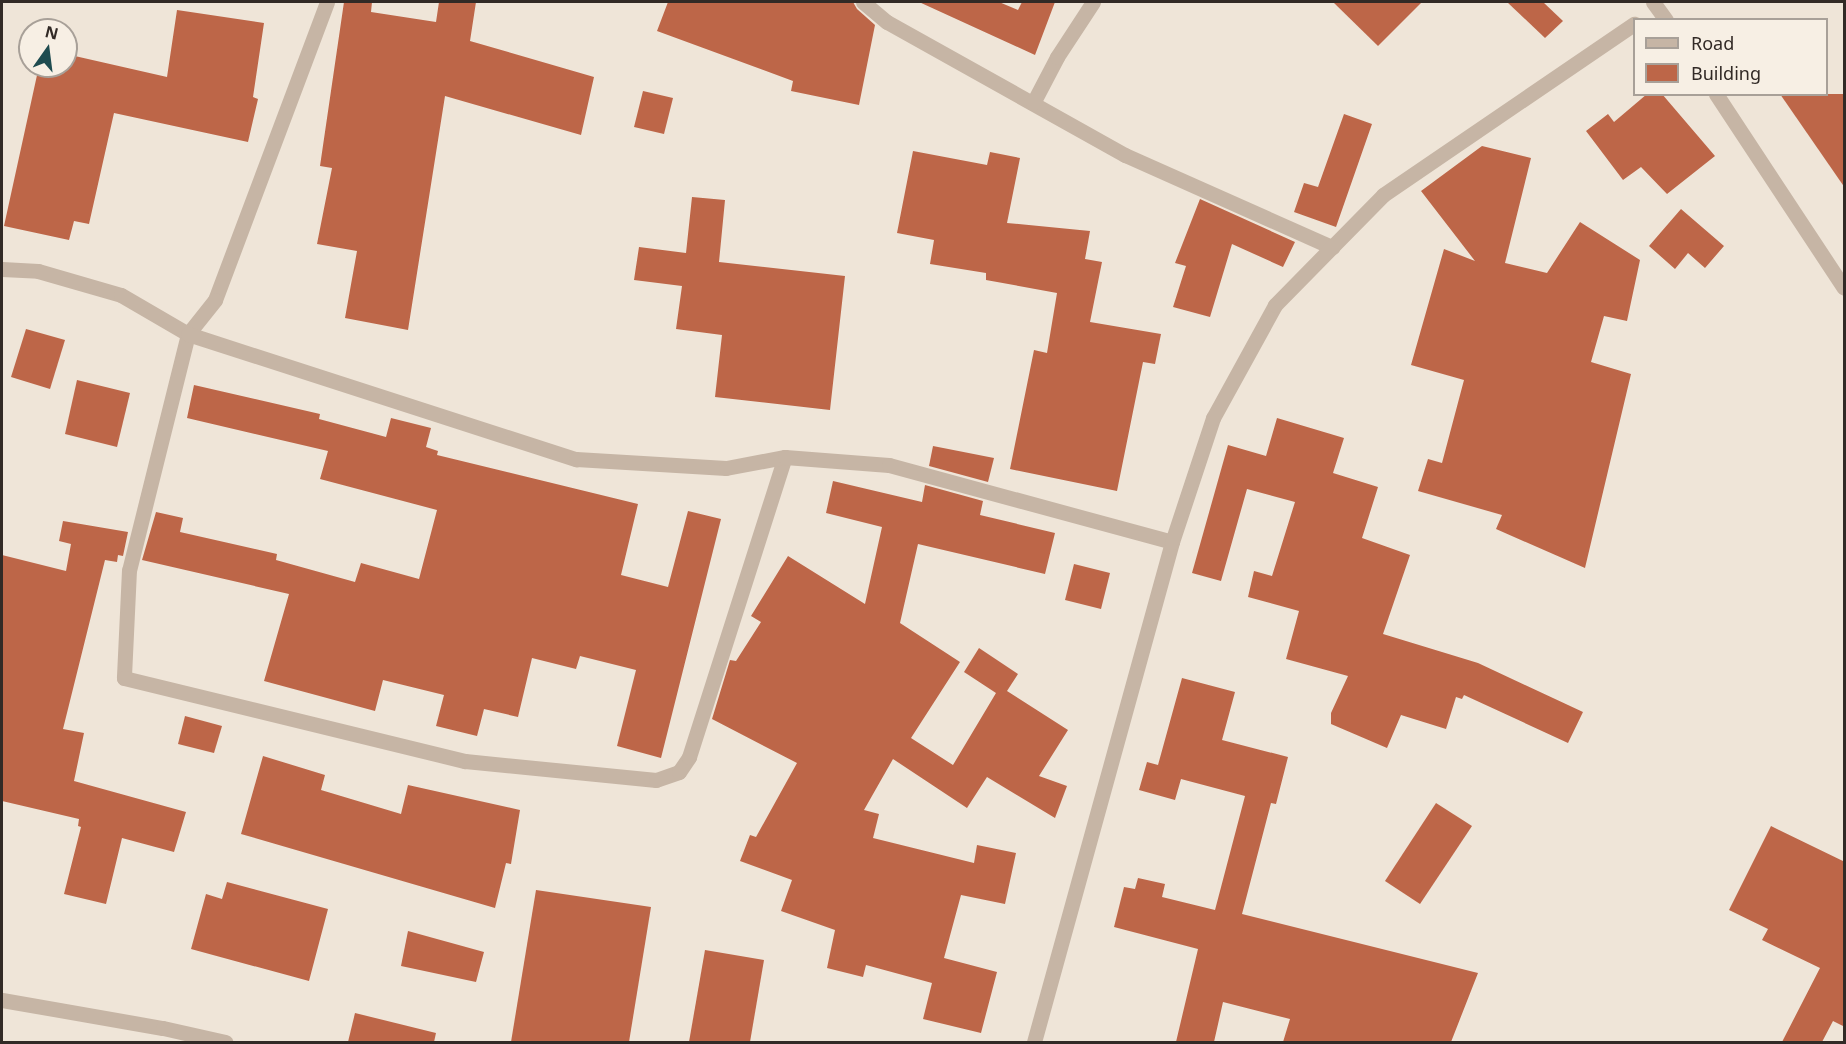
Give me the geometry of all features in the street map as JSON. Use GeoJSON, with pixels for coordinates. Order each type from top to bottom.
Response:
{"type":"FeatureCollection","features":[{"type":"Feature","properties":{"kind":"street"},"geometry":{"type":"LineString","coordinates":[[327,2],[215,300],[188,334],[129,570],[124,678],[465,761],[625,780],[656,780],[679,772],[689,757],[785,457]]}},
{"type":"Feature","properties":{"kind":"street"},"geometry":{"type":"LineString","coordinates":[[863,2],[887,22],[1125,155],[1332,247]]}},
{"type":"Feature","properties":{"kind":"street"},"geometry":{"type":"LineString","coordinates":[[1033,103],[1057,57],[1094,2]]}},
{"type":"Feature","properties":{"kind":"street"},"geometry":{"type":"LineString","coordinates":[[1644,18],[1659,10]]}},
{"type":"Feature","properties":{"kind":"street"},"geometry":{"type":"LineString","coordinates":[[1034,1042],[1172,542],[1213,418],[1275,305],[1383,195],[1633,25]]}},
{"type":"Feature","properties":{"kind":"street"},"geometry":{"type":"LineString","coordinates":[[1717,96],[1845,288]]}},
{"type":"Feature","properties":{"kind":"street"},"geometry":{"type":"LineString","coordinates":[[2,269],[38,272],[121,295],[188,334],[576,459],[726,468],[785,457],[889,465],[1172,542]]}},
{"type":"Feature","properties":{"kind":"street"},"geometry":{"type":"LineString","coordinates":[[2,1000],[163,1028],[225,1042]]}},
{"type":"Feature","properties":{"kind":"building"},"geometry":{"type":"Polygon","coordinates":[[[344,2],[372,2],[371,12],[436,22],[439,2],[476,2],[470,41],[594,77],[581,135],[445,96],[408,330],[345,318],[357,251],[317,244],[332,168],[320,166],[344,2]]]}},
{"type":"Feature","properties":{"kind":"building"},"geometry":{"type":"Polygon","coordinates":[[[668,2],[853,2],[857,9],[875,25],[859,105],[791,91],[793,81],[657,31],[668,2]]]}},
{"type":"Feature","properties":{"kind":"building"},"geometry":{"type":"Polygon","coordinates":[[[919,2],[999,2],[1018,10],[1022,2],[1055,2],[1035,55],[919,2]]]}},
{"type":"Feature","properties":{"kind":"building"},"geometry":{"type":"Polygon","coordinates":[[[1333,2],[1422,2],[1378,46],[1333,2]]]}},
{"type":"Feature","properties":{"kind":"building"},"geometry":{"type":"Polygon","coordinates":[[[1507,2],[1543,2],[1563,21],[1545,38],[1507,2]]]}},
{"type":"Feature","properties":{"kind":"building"},"geometry":{"type":"Polygon","coordinates":[[[177,10],[264,23],[253,97],[258,99],[248,142],[114,113],[89,224],[74,221],[69,240],[4,226],[36,78],[78,78],[78,57],[167,77],[177,10]]]}},
{"type":"Feature","properties":{"kind":"building"},"geometry":{"type":"Polygon","coordinates":[[[643,91],[673,98],[664,134],[634,127],[643,91]]]}},
{"type":"Feature","properties":{"kind":"building"},"geometry":{"type":"Polygon","coordinates":[[[1845,94],[1845,188],[1781,96],[1845,94]]]}},
{"type":"Feature","properties":{"kind":"building"},"geometry":{"type":"Polygon","coordinates":[[[1645,96],[1664,96],[1715,156],[1667,194],[1641,167],[1623,180],[1586,131],[1608,114],[1614,122],[1645,96]]]}},
{"type":"Feature","properties":{"kind":"building"},"geometry":{"type":"Polygon","coordinates":[[[1344,114],[1372,124],[1336,227],[1294,212],[1304,183],[1318,187],[1344,114]]]}},
{"type":"Feature","properties":{"kind":"building"},"geometry":{"type":"Polygon","coordinates":[[[1482,146],[1531,158],[1505,263],[1547,273],[1580,222],[1640,260],[1627,321],[1604,316],[1591,362],[1631,374],[1585,568],[1496,529],[1502,515],[1418,491],[1428,459],[1442,463],[1464,380],[1411,365],[1444,249],[1475,261],[1421,191],[1482,146]]]}},
{"type":"Feature","properties":{"kind":"building"},"geometry":{"type":"Polygon","coordinates":[[[913,151],[987,165],[990,152],[1020,158],[1007,223],[1090,231],[1085,259],[1102,262],[1090,322],[1161,334],[1155,364],[1143,362],[1117,491],[1010,469],[1034,350],[1047,353],[1057,293],[986,280],[986,273],[930,264],[934,240],[897,233],[913,151]]]}},
{"type":"Feature","properties":{"kind":"building"},"geometry":{"type":"Polygon","coordinates":[[[692,197],[725,200],[719,262],[845,276],[830,410],[715,397],[722,335],[676,329],[682,286],[634,280],[639,247],[686,253],[692,197]]]}},
{"type":"Feature","properties":{"kind":"building"},"geometry":{"type":"Polygon","coordinates":[[[1200,199],[1295,242],[1283,267],[1232,244],[1210,317],[1173,307],[1186,266],[1175,263],[1200,199]]]}},
{"type":"Feature","properties":{"kind":"building"},"geometry":{"type":"Polygon","coordinates":[[[1681,209],[1724,246],[1705,268],[1688,253],[1675,269],[1649,246],[1681,209]]]}},
{"type":"Feature","properties":{"kind":"building"},"geometry":{"type":"Polygon","coordinates":[[[26,329],[65,340],[50,389],[11,377],[26,329]]]}},
{"type":"Feature","properties":{"kind":"building"},"geometry":{"type":"Polygon","coordinates":[[[77,380],[130,393],[117,447],[65,434],[77,380]]]}},
{"type":"Feature","properties":{"kind":"building"},"geometry":{"type":"Polygon","coordinates":[[[194,385],[320,414],[319,419],[386,437],[391,418],[431,428],[426,447],[438,451],[437,455],[638,504],[621,575],[668,587],[688,511],[721,519],[661,758],[617,746],[636,670],[580,656],[576,669],[532,658],[518,717],[484,709],[477,736],[436,726],[444,695],[383,680],[375,711],[264,681],[289,594],[142,560],[156,512],[183,518],[180,532],[277,554],[276,560],[355,582],[361,563],[419,579],[437,510],[320,479],[328,451],[187,418],[194,385]]]}},
{"type":"Feature","properties":{"kind":"building"},"geometry":{"type":"Polygon","coordinates":[[[1277,418],[1344,438],[1333,473],[1378,487],[1362,538],[1410,555],[1383,634],[1478,663],[1583,712],[1568,743],[1464,695],[1462,699],[1456,697],[1446,729],[1401,715],[1387,748],[1331,724],[1331,713],[1348,676],[1286,659],[1299,611],[1248,597],[1254,571],[1272,576],[1295,502],[1247,489],[1221,581],[1192,573],[1228,445],[1266,456],[1277,418]]]}},
{"type":"Feature","properties":{"kind":"building"},"geometry":{"type":"Polygon","coordinates":[[[933,446],[994,458],[988,482],[929,466],[933,446]]]}},
{"type":"Feature","properties":{"kind":"building"},"geometry":{"type":"Polygon","coordinates":[[[833,481],[922,502],[925,485],[983,501],[980,515],[1055,533],[1045,574],[918,544],[900,623],[960,662],[911,738],[953,765],[996,693],[964,672],[979,648],[1018,674],[1007,691],[1068,730],[1039,776],[1067,786],[1055,818],[987,777],[967,808],[893,759],[864,810],[879,814],[873,838],[974,863],[977,845],[1016,853],[1005,904],[961,895],[944,958],[997,972],[981,1033],[923,1019],[932,983],[866,965],[863,977],[827,968],[835,930],[781,911],[792,880],[740,861],[750,835],[756,837],[797,763],[712,719],[730,660],[736,661],[761,622],[751,616],[788,556],[865,604],[882,527],[826,513],[833,481]]]}},
{"type":"Feature","properties":{"kind":"building"},"geometry":{"type":"Polygon","coordinates":[[[63,521],[128,532],[123,556],[118,555],[117,562],[105,560],[63,729],[84,733],[74,781],[186,812],[174,852],[122,838],[106,904],[64,894],[81,827],[78,826],[79,819],[2,801],[2,555],[66,571],[71,544],[59,541],[63,521]]]}},
{"type":"Feature","properties":{"kind":"building"},"geometry":{"type":"Polygon","coordinates":[[[1074,564],[1110,573],[1101,609],[1065,600],[1074,564]]]}},
{"type":"Feature","properties":{"kind":"building"},"geometry":{"type":"Polygon","coordinates":[[[1182,678],[1235,692],[1222,740],[1288,757],[1276,804],[1271,803],[1242,914],[1478,973],[1451,1042],[1283,1042],[1290,1019],[1223,1002],[1214,1042],[1176,1042],[1198,949],[1114,927],[1124,887],[1135,889],[1138,878],[1165,884],[1162,897],[1215,910],[1245,796],[1181,779],[1175,800],[1139,790],[1147,762],[1158,765],[1182,678]]]}},
{"type":"Feature","properties":{"kind":"building"},"geometry":{"type":"Polygon","coordinates":[[[185,716],[222,726],[214,753],[178,744],[185,716]]]}},
{"type":"Feature","properties":{"kind":"building"},"geometry":{"type":"Polygon","coordinates":[[[263,756],[325,775],[321,790],[401,814],[408,785],[520,810],[511,864],[506,863],[495,908],[241,834],[263,756]]]}},
{"type":"Feature","properties":{"kind":"building"},"geometry":{"type":"Polygon","coordinates":[[[1436,803],[1472,826],[1420,904],[1385,881],[1436,803]]]}},
{"type":"Feature","properties":{"kind":"building"},"geometry":{"type":"Polygon","coordinates":[[[1771,826],[1845,862],[1845,1027],[1833,1021],[1822,1042],[1782,1042],[1820,968],[1762,940],[1768,929],[1729,910],[1771,826]]]}},
{"type":"Feature","properties":{"kind":"building"},"geometry":{"type":"Polygon","coordinates":[[[227,882],[328,909],[309,981],[191,949],[206,894],[222,899],[227,882]]]}},
{"type":"Feature","properties":{"kind":"building"},"geometry":{"type":"Polygon","coordinates":[[[536,890],[651,907],[629,1042],[511,1042],[536,890]]]}},
{"type":"Feature","properties":{"kind":"building"},"geometry":{"type":"Polygon","coordinates":[[[408,931],[484,952],[476,982],[401,966],[408,931]]]}},
{"type":"Feature","properties":{"kind":"building"},"geometry":{"type":"Polygon","coordinates":[[[705,950],[764,960],[750,1042],[689,1042],[705,950]]]}},
{"type":"Feature","properties":{"kind":"building"},"geometry":{"type":"Polygon","coordinates":[[[355,1013],[436,1033],[434,1042],[348,1042],[355,1013]]]}}]}
